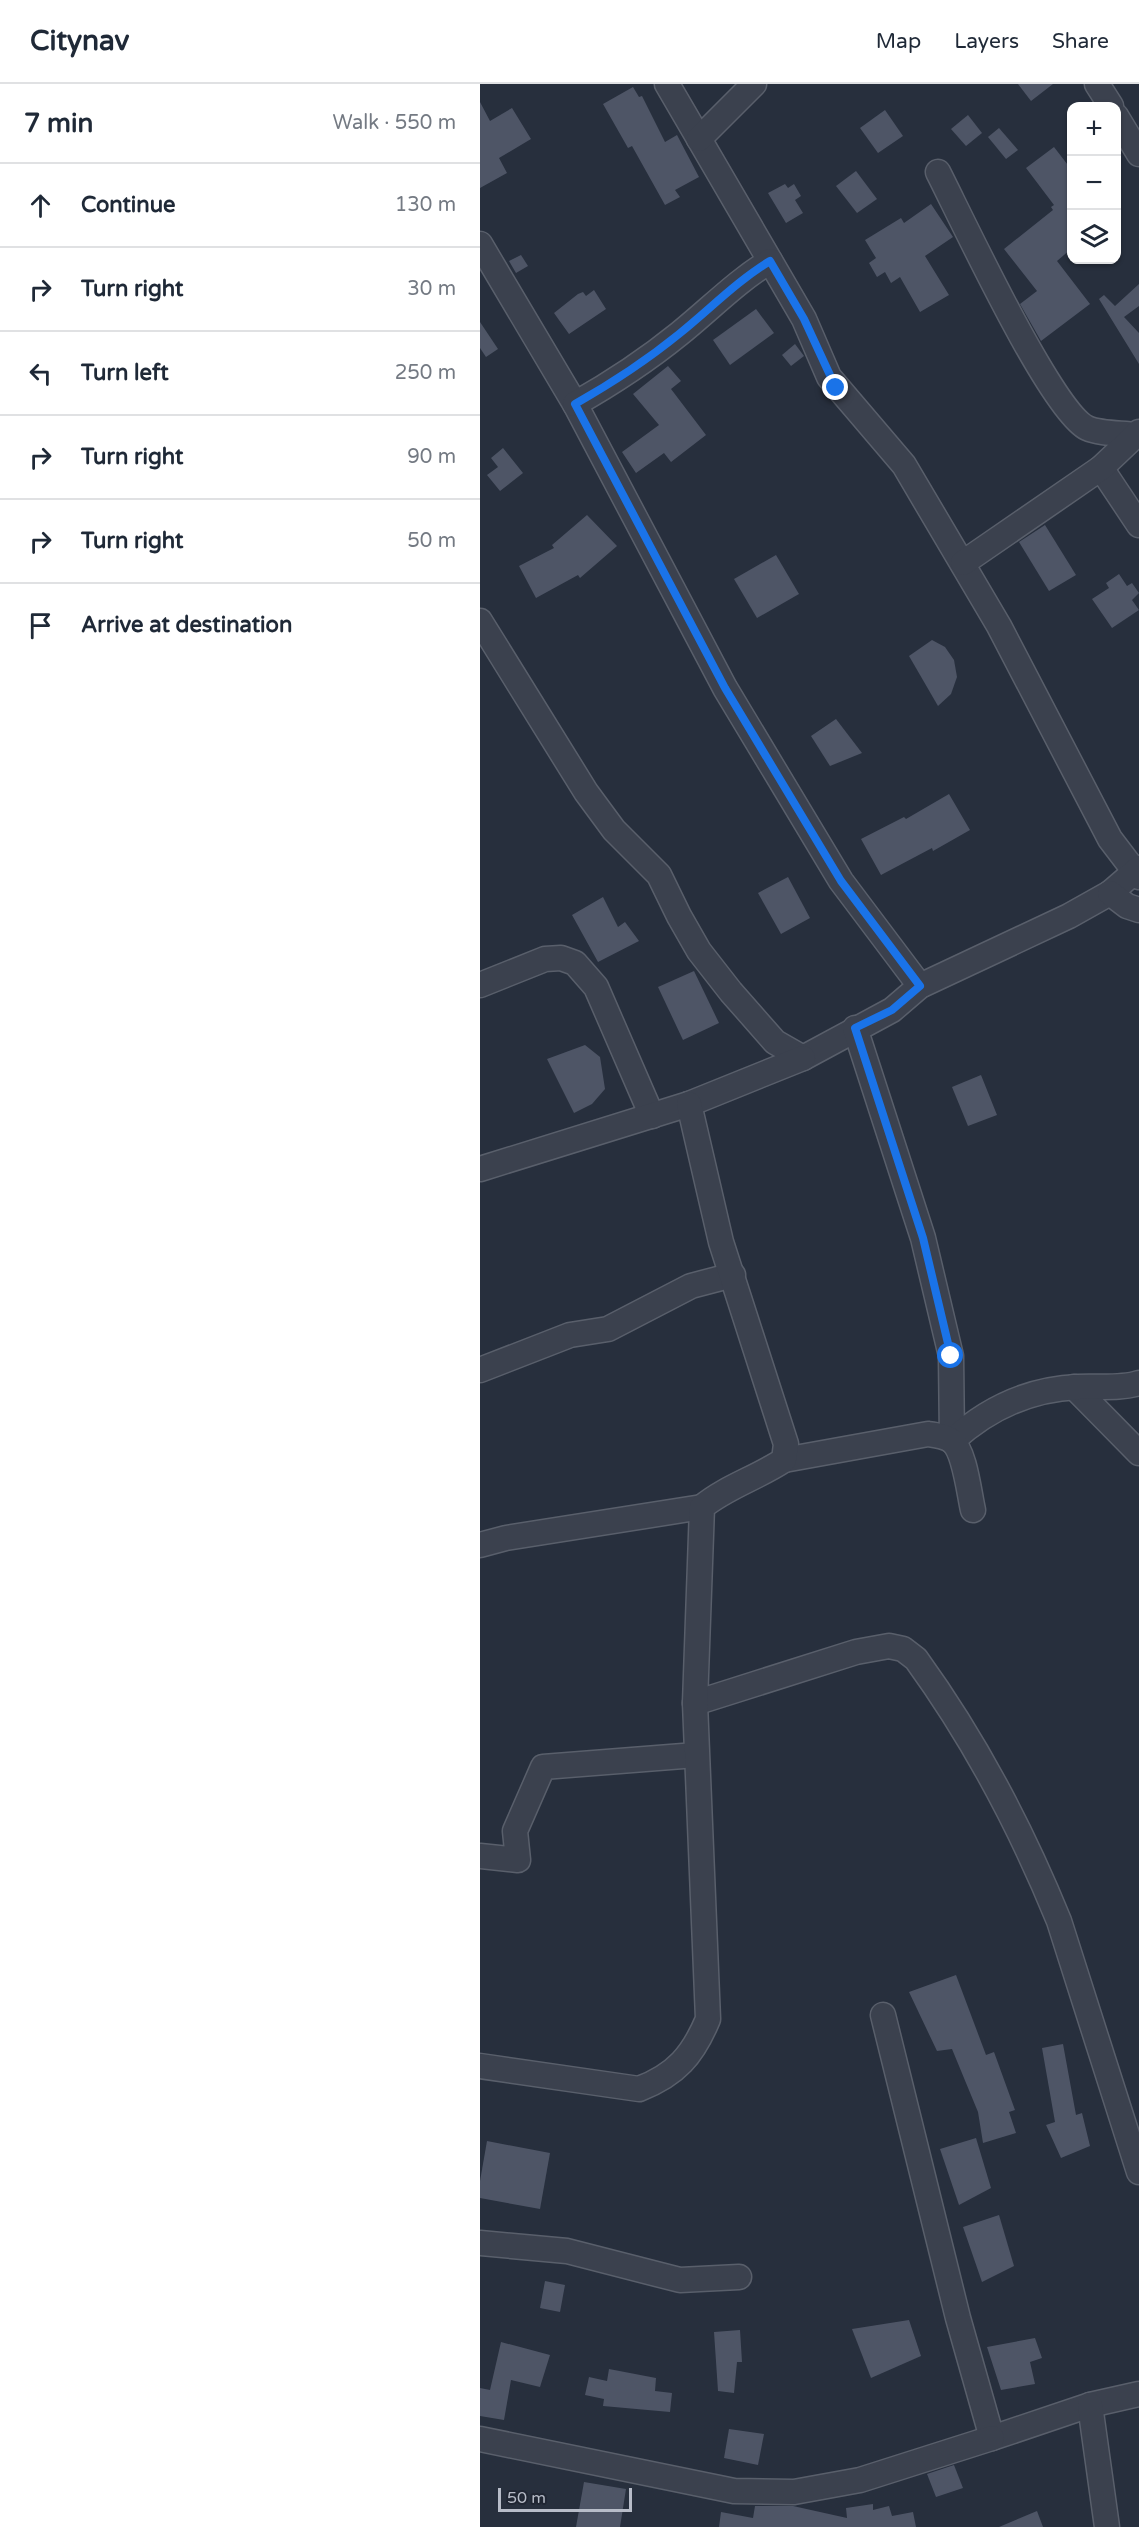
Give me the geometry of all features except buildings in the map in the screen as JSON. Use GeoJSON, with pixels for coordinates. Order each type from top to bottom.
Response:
{"type":"FeatureCollection","features":[{"type":"Feature","properties":{"kind":"street"},"geometry":{"type":"LineString","coordinates":[[480,1169],[689,1104],[803,1058],[892,1010],[920,986],[1069,916],[1110,893],[1137,872],[1110,839],[999,626],[904,465],[832,383],[804,319],[668,84]]}},
{"type":"Feature","properties":{"kind":"street"},"geometry":{"type":"LineString","coordinates":[[699,139],[754,84]]}},
{"type":"Feature","properties":{"kind":"street"},"geometry":{"type":"LineString","coordinates":[[1097,84],[1108,102]]}},
{"type":"Feature","properties":{"kind":"street"},"geometry":{"type":"LineString","coordinates":[[1121,124],[1139,154]]}},
{"type":"Feature","properties":{"kind":"street"},"geometry":{"type":"LineString","coordinates":[[938,172],[1027,346],[1060,402],[1076,420],[1088,429],[1138,433]]}},
{"type":"Feature","properties":{"kind":"street"},"geometry":{"type":"LineString","coordinates":[[480,244],[575,404],[725,688],[841,881],[920,986]]}},
{"type":"Feature","properties":{"kind":"street"},"geometry":{"type":"LineString","coordinates":[[575,404],[614,381],[678,335],[747,275],[770,261]]}},
{"type":"Feature","properties":{"kind":"street"},"geometry":{"type":"LineString","coordinates":[[963,564],[1101,468],[1138,433]]}},
{"type":"Feature","properties":{"kind":"street"},"geometry":{"type":"LineString","coordinates":[[1101,468],[1139,525]]}},
{"type":"Feature","properties":{"kind":"street"},"geometry":{"type":"LineString","coordinates":[[480,621],[586,792],[614,830],[659,875],[699,951],[738,1001],[775,1042],[803,1058]]}},
{"type":"Feature","properties":{"kind":"street"},"geometry":{"type":"LineString","coordinates":[[1110,893],[1127,906],[1139,910]]}},
{"type":"Feature","properties":{"kind":"street"},"geometry":{"type":"LineString","coordinates":[[480,985],[545,959],[561,958],[575,963],[596,987],[652,1116]]}},
{"type":"Feature","properties":{"kind":"street"},"geometry":{"type":"LineString","coordinates":[[855,1028],[923,1238],[951,1356],[952,1441]]}},
{"type":"Feature","properties":{"kind":"street"},"geometry":{"type":"LineString","coordinates":[[689,1104],[718,1232],[786,1444],[784,1460]]}},
{"type":"Feature","properties":{"kind":"street"},"geometry":{"type":"LineString","coordinates":[[480,1370],[570,1335],[608,1329],[691,1286],[733,1275]]}},
{"type":"Feature","properties":{"kind":"street"},"geometry":{"type":"LineString","coordinates":[[952,1441],[971,1424],[1002,1404],[1051,1390],[1139,1383]]}},
{"type":"Feature","properties":{"kind":"street"},"geometry":{"type":"LineString","coordinates":[[1074,1387],[1139,1453]]}},
{"type":"Feature","properties":{"kind":"street"},"geometry":{"type":"LineString","coordinates":[[480,1545],[506,1538],[702,1508],[719,1493],[765,1473],[784,1460],[928,1434],[943,1436],[952,1441],[960,1453],[973,1510]]}},
{"type":"Feature","properties":{"kind":"street"},"geometry":{"type":"LineString","coordinates":[[480,2066],[639,2089],[659,2081],[696,2048],[708,2019],[695,1703],[702,1508]]}},
{"type":"Feature","properties":{"kind":"street"},"geometry":{"type":"LineString","coordinates":[[695,1703],[856,1652],[890,1646],[903,1649],[916,1659],[979,1759],[1044,1884],[1059,1921],[1139,2172]]}},
{"type":"Feature","properties":{"kind":"street"},"geometry":{"type":"LineString","coordinates":[[480,1856],[518,1860],[515,1831],[543,1767],[696,1755]]}},
{"type":"Feature","properties":{"kind":"street"},"geometry":{"type":"LineString","coordinates":[[883,2015],[958,2318],[992,2438]]}},
{"type":"Feature","properties":{"kind":"street"},"geometry":{"type":"LineString","coordinates":[[480,2243],[567,2251],[681,2280],[739,2277]]}},
{"type":"Feature","properties":{"kind":"street"},"geometry":{"type":"LineString","coordinates":[[480,2439],[734,2491],[794,2492],[860,2480],[1090,2405],[1139,2394]]}},
{"type":"Feature","properties":{"kind":"street"},"geometry":{"type":"LineString","coordinates":[[1090,2405],[1107,2527]]}},
{"type":"Feature","properties":{"kind":"route"},"geometry":{"type":"LineString","coordinates":[[836,388],[804,319],[770,261],[747,275],[678,335],[614,381],[575,404],[725,688],[841,881],[920,986],[892,1010],[855,1028],[923,1238],[951,1356]]}}]}
